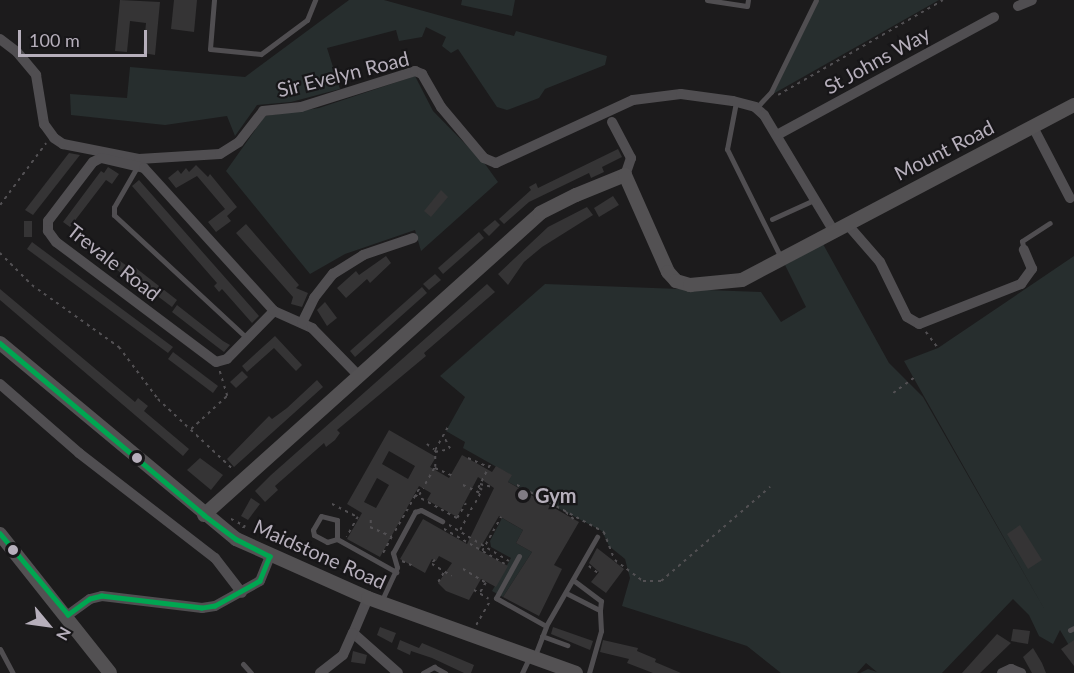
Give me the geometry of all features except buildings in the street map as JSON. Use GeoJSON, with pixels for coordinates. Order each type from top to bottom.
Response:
{"type":"FeatureCollection","features":[{"type":"Feature","properties":{"kind":"street"},"geometry":{"type":"LineString","coordinates":[[1018,6],[1032,0]]}},
{"type":"Feature","properties":{"kind":"street","name":"St Johns Way"},"geometry":{"type":"LineString","coordinates":[[777,135],[994,17]]}},
{"type":"Feature","properties":{"kind":"street"},"geometry":{"type":"LineString","coordinates":[[0,39],[19,54],[36,75],[44,124],[52,136]]}},
{"type":"Feature","properties":{"kind":"street","name":"Sir Evelyn Road"},"geometry":{"type":"LineString","coordinates":[[52,136],[63,144],[131,158],[212,157],[237,145],[262,111],[301,107],[417,71],[482,155],[496,163],[633,100],[681,94],[736,101],[757,107]]}},
{"type":"Feature","properties":{"kind":"street","name":"Mount Road"},"geometry":{"type":"LineString","coordinates":[[625,175],[668,272],[676,281],[690,285],[742,280],[1074,105]]}},
{"type":"Feature","properties":{"kind":"street"},"geometry":{"type":"LineString","coordinates":[[757,107],[777,135],[833,230]]}},
{"type":"Feature","properties":{"kind":"street"},"geometry":{"type":"LineString","coordinates":[[204,515],[540,213],[625,175],[631,158],[612,122]]}},
{"type":"Feature","properties":{"kind":"street"},"geometry":{"type":"LineString","coordinates":[[1033,127],[1071,198]]}},
{"type":"Feature","properties":{"kind":"street","name":"Trevale Road"},"geometry":{"type":"LineString","coordinates":[[216,362],[56,242],[48,231],[54,210],[93,162],[101,158],[144,168],[173,196],[274,311],[302,323],[331,346],[358,375]]}},
{"type":"Feature","properties":{"kind":"street"},"geometry":{"type":"LineString","coordinates":[[847,224],[880,262],[907,317],[920,325],[1021,284],[1032,269],[1024,250]]}},
{"type":"Feature","properties":{"kind":"street"},"geometry":{"type":"LineString","coordinates":[[302,323],[314,298],[333,274],[363,255],[413,238]]}},
{"type":"Feature","properties":{"kind":"street"},"geometry":{"type":"LineString","coordinates":[[216,362],[227,359],[274,311]]}},
{"type":"Feature","properties":{"kind":"street","name":"Maidstone Road"},"geometry":{"type":"LineString","coordinates":[[0,342],[204,515],[236,539],[270,556],[375,600],[576,673]]}},
{"type":"Feature","properties":{"kind":"street"},"geometry":{"type":"LineString","coordinates":[[0,384],[79,453],[215,558],[242,593]]}},
{"type":"Feature","properties":{"kind":"street"},"geometry":{"type":"LineString","coordinates":[[0,534],[68,615],[111,673]]}},
{"type":"Feature","properties":{"kind":"street"},"geometry":{"type":"LineString","coordinates":[[68,615],[90,599],[102,596],[202,608],[242,593],[260,581],[270,556]]}},
{"type":"Feature","properties":{"kind":"street"},"geometry":{"type":"LineString","coordinates":[[320,673],[343,655],[353,633],[375,600]]}},
{"type":"Feature","properties":{"kind":"street"},"geometry":{"type":"LineString","coordinates":[[353,633],[398,673]]}},
{"type":"Feature","properties":{"kind":"street"},"geometry":{"type":"LineString","coordinates":[[1002,673],[1011,669],[1021,673]]}},
{"type":"Feature","properties":{"kind":"lane"},"geometry":{"type":"LineString","coordinates":[[214,0],[210,49],[261,54],[307,20],[315,0]]}},
{"type":"Feature","properties":{"kind":"lane"},"geometry":{"type":"LineString","coordinates":[[707,0],[747,6],[748,0]]}},
{"type":"Feature","properties":{"kind":"lane"},"geometry":{"type":"LineString","coordinates":[[757,107],[771,92],[816,0]]}},
{"type":"Feature","properties":{"kind":"lane"},"geometry":{"type":"LineString","coordinates":[[736,101],[727,149],[781,258]]}},
{"type":"Feature","properties":{"kind":"lane"},"geometry":{"type":"LineString","coordinates":[[137,167],[114,207],[114,215],[249,339]]}},
{"type":"Feature","properties":{"kind":"lane"},"geometry":{"type":"LineString","coordinates":[[772,219],[815,199]]}},
{"type":"Feature","properties":{"kind":"lane"},"geometry":{"type":"LineString","coordinates":[[1024,250],[1022,241],[1050,223]]}},
{"type":"Feature","properties":{"kind":"lane"},"geometry":{"type":"LineString","coordinates":[[375,600],[396,572],[393,553],[417,510],[442,521]]}},
{"type":"Feature","properties":{"kind":"lane"},"geometry":{"type":"LineString","coordinates":[[337,539],[337,520],[321,516],[313,530],[314,535],[327,542],[337,539],[396,572]]}},
{"type":"Feature","properties":{"kind":"lane"},"geometry":{"type":"LineString","coordinates":[[522,673],[597,537]]}},
{"type":"Feature","properties":{"kind":"lane"},"geometry":{"type":"LineString","coordinates":[[519,556],[496,598],[546,626]]}},
{"type":"Feature","properties":{"kind":"lane"},"geometry":{"type":"LineString","coordinates":[[573,580],[601,601],[601,631],[589,673]]}},
{"type":"Feature","properties":{"kind":"lane"},"geometry":{"type":"LineString","coordinates":[[566,593],[600,610]]}},
{"type":"Feature","properties":{"kind":"lane"},"geometry":{"type":"LineString","coordinates":[[542,636],[567,645]]}},
{"type":"Feature","properties":{"kind":"lane"},"geometry":{"type":"LineString","coordinates":[[0,649],[13,673]]}},
{"type":"Feature","properties":{"kind":"lane"},"geometry":{"type":"LineString","coordinates":[[243,664],[251,673]]}},
{"type":"Feature","properties":{"kind":"lane"},"geometry":{"type":"LineString","coordinates":[[423,673],[434,667],[445,673]]}},
{"type":"Feature","properties":{"kind":"path"},"geometry":{"type":"LineString","coordinates":[[777,96],[943,0]]}},
{"type":"Feature","properties":{"kind":"path"},"geometry":{"type":"LineString","coordinates":[[0,205],[52,136]]}},
{"type":"Feature","properties":{"kind":"path"},"geometry":{"type":"LineString","coordinates":[[0,253],[32,285],[119,347],[158,399],[243,478]]}},
{"type":"Feature","properties":{"kind":"path"},"geometry":{"type":"LineString","coordinates":[[920,325],[938,348]]}},
{"type":"Feature","properties":{"kind":"path"},"geometry":{"type":"LineString","coordinates":[[191,430],[227,396],[216,362]]}},
{"type":"Feature","properties":{"kind":"path"},"geometry":{"type":"LineString","coordinates":[[892,393],[914,378]]}},
{"type":"Feature","properties":{"kind":"path"},"geometry":{"type":"LineString","coordinates":[[425,484],[434,468],[435,451],[448,427]]}},
{"type":"Feature","properties":{"kind":"path"},"geometry":{"type":"LineString","coordinates":[[427,444],[435,451],[450,449],[442,435]]}},
{"type":"Feature","properties":{"kind":"path"},"geometry":{"type":"LineString","coordinates":[[468,458],[488,468]]}},
{"type":"Feature","properties":{"kind":"path"},"geometry":{"type":"LineString","coordinates":[[475,503],[480,493],[480,484],[490,464]]}},
{"type":"Feature","properties":{"kind":"path"},"geometry":{"type":"LineString","coordinates":[[434,468],[453,476]]}},
{"type":"Feature","properties":{"kind":"path"},"geometry":{"type":"LineString","coordinates":[[480,484],[493,487]]}},
{"type":"Feature","properties":{"kind":"path"},"geometry":{"type":"LineString","coordinates":[[463,485],[480,493]]}},
{"type":"Feature","properties":{"kind":"path"},"geometry":{"type":"LineString","coordinates":[[518,485],[604,532],[614,561],[643,581],[661,581],[770,487]]}},
{"type":"Feature","properties":{"kind":"path"},"geometry":{"type":"LineString","coordinates":[[395,531],[422,487]]}},
{"type":"Feature","properties":{"kind":"path"},"geometry":{"type":"LineString","coordinates":[[417,496],[457,518],[466,503]]}},
{"type":"Feature","properties":{"kind":"path"},"geometry":{"type":"LineString","coordinates":[[332,504],[358,518],[348,540]]}},
{"type":"Feature","properties":{"kind":"path"},"geometry":{"type":"LineString","coordinates":[[460,531],[473,506]]}},
{"type":"Feature","properties":{"kind":"path"},"geometry":{"type":"LineString","coordinates":[[566,511],[575,520]]}},
{"type":"Feature","properties":{"kind":"path"},"geometry":{"type":"LineString","coordinates":[[487,546],[500,518]]}},
{"type":"Feature","properties":{"kind":"path"},"geometry":{"type":"LineString","coordinates":[[371,520],[370,526],[393,536],[381,558]]}},
{"type":"Feature","properties":{"kind":"path"},"geometry":{"type":"LineString","coordinates":[[505,564],[444,529],[447,524],[509,561]]}},
{"type":"Feature","properties":{"kind":"path"},"geometry":{"type":"LineString","coordinates":[[471,549],[476,540]]}},
{"type":"Feature","properties":{"kind":"path"},"geometry":{"type":"LineString","coordinates":[[482,551],[491,541]]}},
{"type":"Feature","properties":{"kind":"path"},"geometry":{"type":"LineString","coordinates":[[435,560],[432,564],[452,576]]}},
{"type":"Feature","properties":{"kind":"path"},"geometry":{"type":"LineString","coordinates":[[402,561],[413,566]]}},
{"type":"Feature","properties":{"kind":"path"},"geometry":{"type":"LineString","coordinates":[[588,566],[598,573]]}},
{"type":"Feature","properties":{"kind":"path"},"geometry":{"type":"LineString","coordinates":[[463,568],[491,586]]}},
{"type":"Feature","properties":{"kind":"path"},"geometry":{"type":"LineString","coordinates":[[438,582],[444,571]]}},
{"type":"Feature","properties":{"kind":"path"},"geometry":{"type":"LineString","coordinates":[[480,593],[486,583]]}},
{"type":"Feature","properties":{"kind":"path"},"geometry":{"type":"LineString","coordinates":[[474,590],[490,599]]}},
{"type":"Feature","properties":{"kind":"path"},"geometry":{"type":"LineString","coordinates":[[476,625],[495,592]]}},
{"type":"Feature","properties":{"kind":"shaded area"},"geometry":{"type":"Polygon","coordinates":[[[349,0],[384,0],[514,36],[516,31],[607,56],[605,65],[545,89],[539,98],[507,110],[497,107],[458,49],[451,53],[442,46],[446,37],[426,27],[422,37],[399,41],[396,30],[327,48],[340,89],[291,102],[257,105],[235,136],[227,116],[165,125],[71,115],[70,94],[127,98],[130,67],[245,77],[349,0]]]}},
{"type":"Feature","properties":{"kind":"shaded area"},"geometry":{"type":"Polygon","coordinates":[[[462,0],[515,0],[512,16],[461,5],[462,0]]]}},
{"type":"Feature","properties":{"kind":"shaded area"},"geometry":{"type":"Polygon","coordinates":[[[819,0],[939,0],[773,94],[819,0]]]}},
{"type":"Feature","properties":{"kind":"shaded area"},"geometry":{"type":"Polygon","coordinates":[[[415,76],[433,111],[485,164],[498,182],[421,251],[415,230],[345,254],[310,274],[226,171],[265,116],[319,108],[415,76]]]}},
{"type":"Feature","properties":{"kind":"shaded area"},"geometry":{"type":"Polygon","coordinates":[[[823,244],[889,363],[923,397],[1046,612],[904,361],[938,348],[1074,256],[1074,654],[1060,630],[1053,644],[1039,636],[1029,615],[1013,599],[942,673],[860,673],[868,669],[877,672],[866,663],[857,673],[781,673],[747,646],[622,606],[630,578],[625,559],[609,546],[602,531],[508,482],[511,475],[463,448],[465,442],[446,431],[465,397],[440,376],[545,284],[761,292],[781,322],[806,307],[785,265],[823,244]]]}},
{"type":"Feature","properties":{"kind":"shaded area"},"geometry":{"type":"Polygon","coordinates":[[[502,518],[523,530],[516,543],[532,552],[503,597],[492,591],[511,558],[491,547],[490,541],[502,518]]]}},
{"type":"Feature","properties":{"kind":"transit line"},"geometry":{"type":"LineString","coordinates":[[0,343],[204,515],[236,539],[270,556],[260,581],[215,606],[202,608],[102,596],[90,599],[68,615],[0,534]]}},
{"type":"Feature","properties":{"kind":"place","name":"Gym"},"geometry":{"type":"Point","coordinates":[523,495]}}]}
